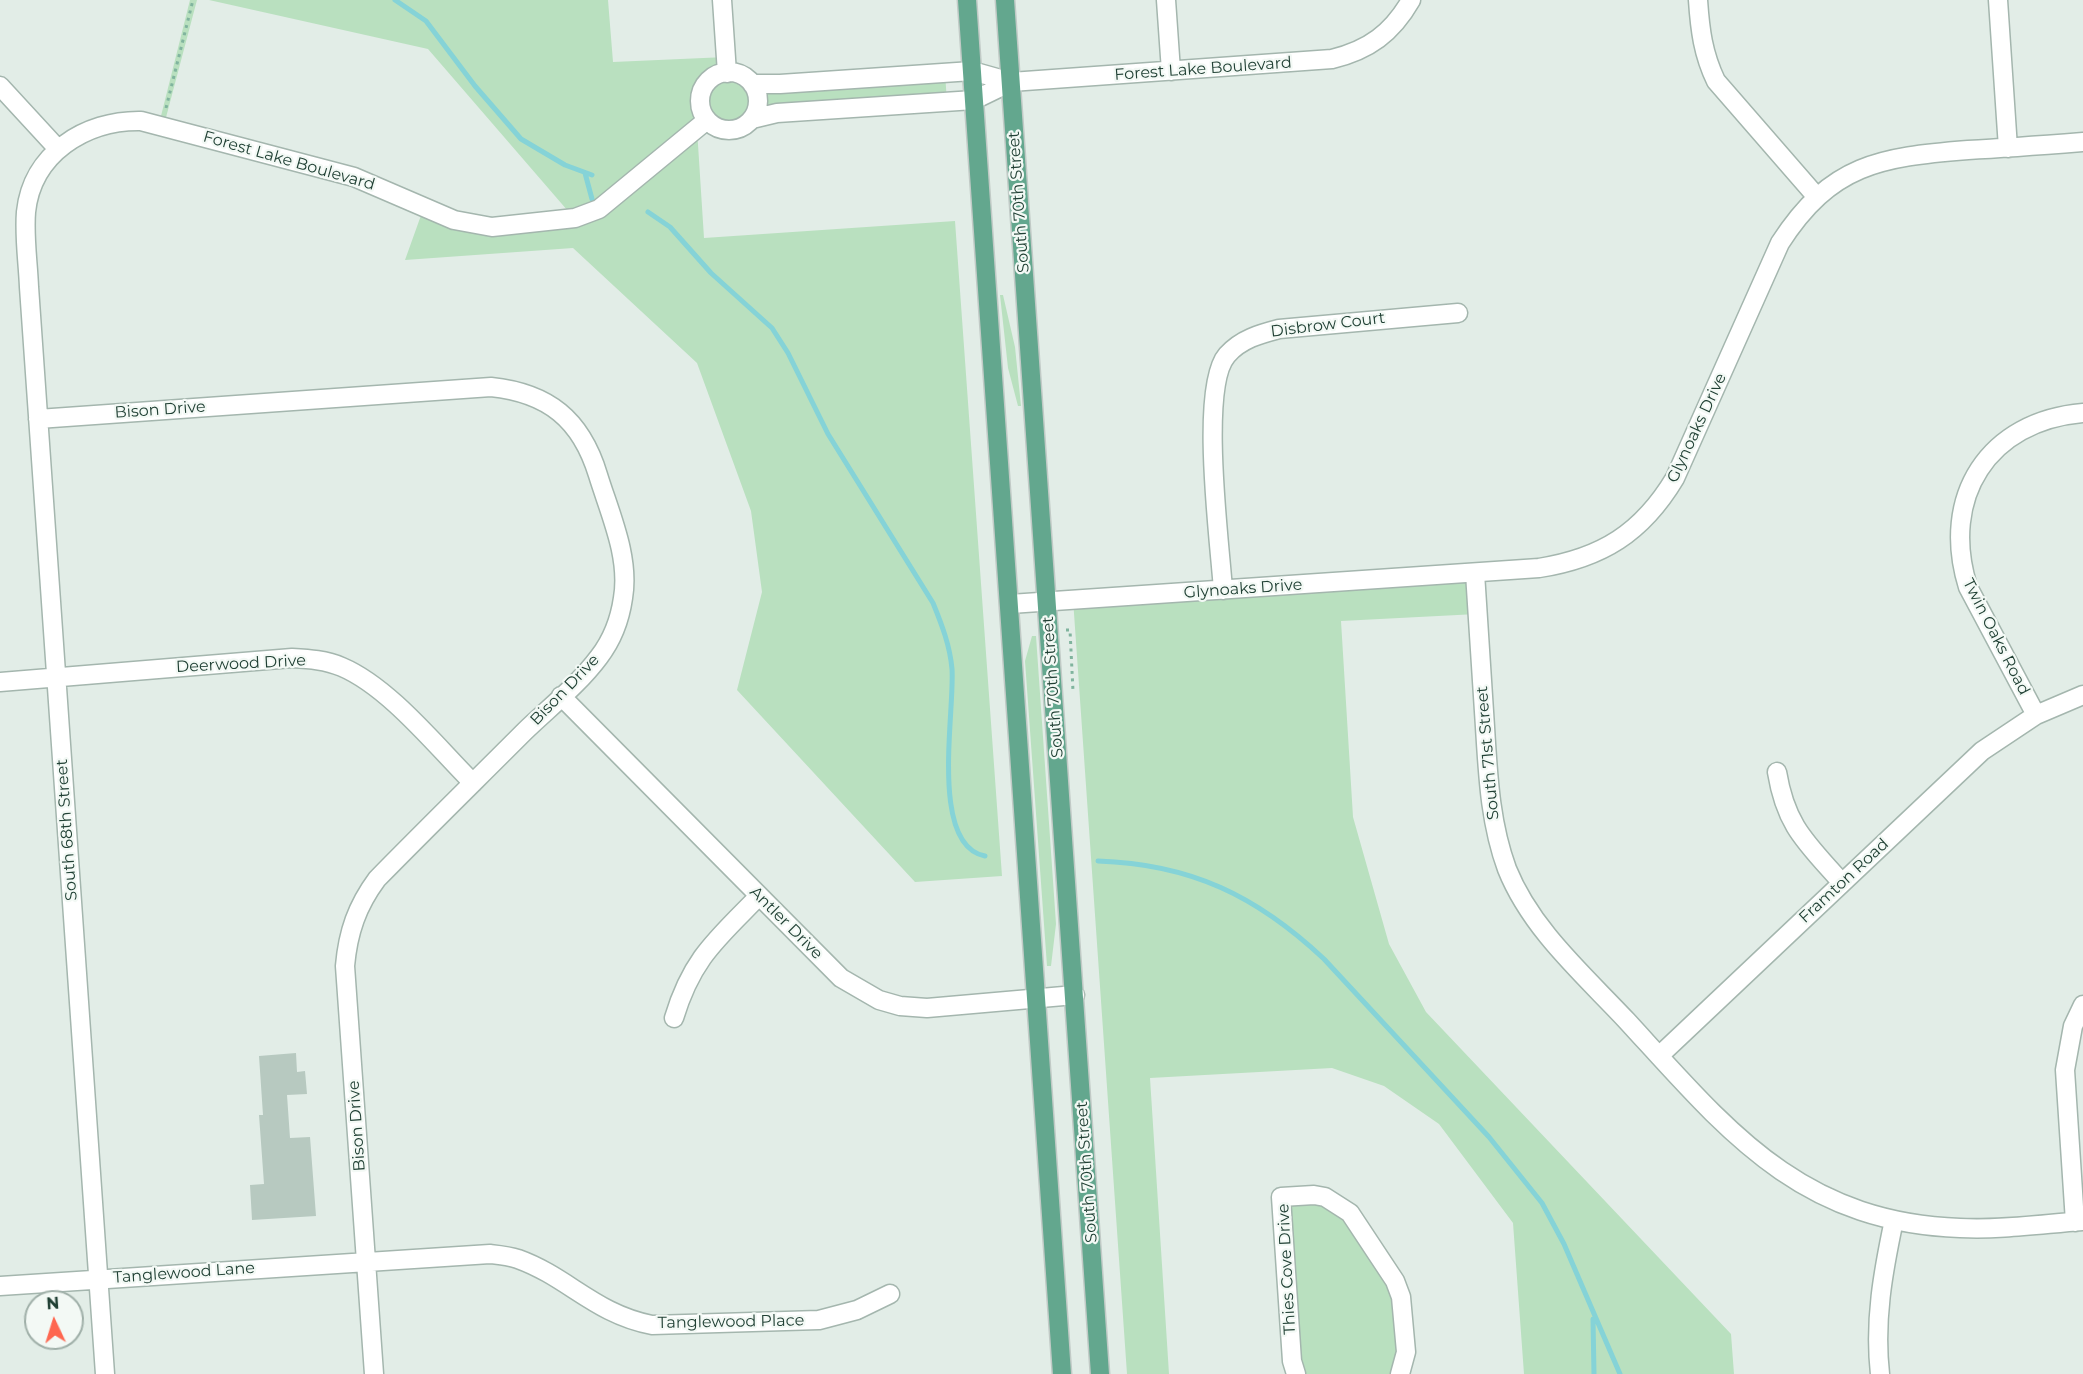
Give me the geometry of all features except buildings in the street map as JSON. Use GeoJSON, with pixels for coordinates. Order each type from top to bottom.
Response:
{"type":"FeatureCollection","features":[{"type":"Feature","properties":{"kind":"main road"},"geometry":{"type":"LineString","coordinates":[[967,0],[1038,998],[1062,1374]]}},
{"type":"Feature","properties":{"kind":"main road","name":"South 70th Street"},"geometry":{"type":"LineString","coordinates":[[1005,0],[1100,1374]]}},
{"type":"Feature","properties":{"kind":"street"},"geometry":{"type":"LineString","coordinates":[[722,0],[727,73]]}},
{"type":"Feature","properties":{"kind":"street"},"geometry":{"type":"LineString","coordinates":[[1166,0],[1171,71]]}},
{"type":"Feature","properties":{"kind":"street","name":"Forest Lake Boulevard"},"geometry":{"type":"LineString","coordinates":[[752,84],[972,71],[1011,82],[1332,59],[1354,54],[1388,33],[1411,0]]}},
{"type":"Feature","properties":{"kind":"street"},"geometry":{"type":"LineString","coordinates":[[1698,0],[1700,36],[1707,62],[1716,81],[1816,196]]}},
{"type":"Feature","properties":{"kind":"street"},"geometry":{"type":"LineString","coordinates":[[1998,0],[2008,148]]}},
{"type":"Feature","properties":{"kind":"street"},"geometry":{"type":"LineString","coordinates":[[727,73],[740,75],[752,84],[758,98],[752,119],[742,127],[729,130],[717,128],[707,120],[700,102],[703,89],[712,78],[727,73]]}},
{"type":"Feature","properties":{"kind":"street","name":"Forest Lake Boulevard"},"geometry":{"type":"LineString","coordinates":[[752,119],[777,113],[974,100],[1011,82]]}},
{"type":"Feature","properties":{"kind":"street"},"geometry":{"type":"LineString","coordinates":[[0,86],[58,148]]}},
{"type":"Feature","properties":{"kind":"street","name":"Forest Lake Boulevard"},"geometry":{"type":"LineString","coordinates":[[29,286],[26,222],[28,202],[44,165],[58,148],[89,129],[123,120],[141,121],[354,177],[454,220],[492,227],[574,218],[599,209],[707,120]]}},
{"type":"Feature","properties":{"kind":"street","name":"Glynoaks Drive"},"geometry":{"type":"LineString","coordinates":[[1010,604],[1539,568],[1576,561],[1603,550],[1644,520],[1663,498],[1675,478],[1780,243],[1795,220],[1816,196],[1862,167],[1889,158],[2083,142]]}},
{"type":"Feature","properties":{"kind":"street","name":"South 68th Street"},"geometry":{"type":"LineString","coordinates":[[29,286],[105,1374]]}},
{"type":"Feature","properties":{"kind":"street","name":"Disbrow Court"},"geometry":{"type":"LineString","coordinates":[[1223,590],[1213,424],[1215,390],[1226,356],[1240,343],[1255,335],[1279,329],[1458,313]]}},
{"type":"Feature","properties":{"kind":"street","name":"Bison Drive"},"geometry":{"type":"LineString","coordinates":[[38,419],[491,387],[513,389],[535,396],[568,419],[582,437],[592,456],[622,553],[625,575],[624,597],[610,639],[598,658],[377,879],[359,906],[348,938],[345,966],[368,1262],[374,1374]]}},
{"type":"Feature","properties":{"kind":"street","name":"Twin Oaks Road"},"geometry":{"type":"LineString","coordinates":[[2036,715],[1968,587],[1960,554],[1960,519],[1965,497],[1975,476],[2004,441],[2039,421],[2083,413]]}},
{"type":"Feature","properties":{"kind":"street","name":"South 71st Street"},"geometry":{"type":"LineString","coordinates":[[1475,573],[1492,810],[1508,869],[1522,900],[1541,928],[1659,1056],[1737,1137],[1763,1159],[1828,1198],[1894,1220],[1961,1228],[2079,1221]]}},
{"type":"Feature","properties":{"kind":"street","name":"Deerwood Drive"},"geometry":{"type":"LineString","coordinates":[[0,682],[292,658],[331,663],[360,675],[378,688],[473,783]]}},
{"type":"Feature","properties":{"kind":"street","name":"Framton Road"},"geometry":{"type":"LineString","coordinates":[[1659,1056],[1982,751],[2036,715],[2083,695]]}},
{"type":"Feature","properties":{"kind":"street","name":"Antler Drive"},"geometry":{"type":"LineString","coordinates":[[561,696],[841,978],[879,1000],[900,1006],[927,1008],[1075,995]]}},
{"type":"Feature","properties":{"kind":"street"},"geometry":{"type":"LineString","coordinates":[[1777,772],[1782,803],[1789,817],[1804,840],[1842,883]]}},
{"type":"Feature","properties":{"kind":"street"},"geometry":{"type":"LineString","coordinates":[[674,1018],[683,987],[704,953],[759,896]]}},
{"type":"Feature","properties":{"kind":"street"},"geometry":{"type":"LineString","coordinates":[[2079,1221],[2065,1070],[2070,1037],[2083,1005]]}},
{"type":"Feature","properties":{"kind":"street","name":"Thies Cove Drive"},"geometry":{"type":"LineString","coordinates":[[1296,1374],[1292,1361],[1281,1197],[1314,1195],[1339,1204],[1350,1213],[1395,1281],[1402,1305],[1406,1352],[1400,1374]]}},
{"type":"Feature","properties":{"kind":"street"},"geometry":{"type":"LineString","coordinates":[[1880,1374],[1878,1318],[1881,1283],[1894,1220]]}},
{"type":"Feature","properties":{"kind":"street","name":"Tanglewood Place"},"geometry":{"type":"LineString","coordinates":[[368,1262],[468,1254],[490,1254],[517,1259],[607,1311],[629,1320],[652,1325],[819,1320],[857,1310],[890,1294]]}},
{"type":"Feature","properties":{"kind":"street","name":"Tanglewood Lane"},"geometry":{"type":"LineString","coordinates":[[0,1286],[368,1262]]}},
{"type":"Feature","properties":{"kind":"path"},"geometry":{"type":"LineString","coordinates":[[166,108],[193,0]]}},
{"type":"Feature","properties":{"kind":"green space"},"geometry":{"type":"Polygon","coordinates":[[[190,0],[197,0],[164,125],[159,124],[190,0]]]}},
{"type":"Feature","properties":{"kind":"green space"},"geometry":{"type":"Polygon","coordinates":[[[209,0],[608,0],[613,62],[726,57],[733,73],[747,78],[945,73],[947,102],[747,124],[729,130],[712,125],[697,129],[704,238],[955,221],[1002,876],[915,882],[737,690],[762,592],[751,511],[697,363],[573,248],[405,260],[424,207],[454,220],[574,218],[428,49],[209,0]]]}},
{"type":"Feature","properties":{"kind":"green space"},"geometry":{"type":"Polygon","coordinates":[[[1000,295],[1003,295],[1015,347],[1021,406],[1018,406],[1008,368],[1000,295]]]}},
{"type":"Feature","properties":{"kind":"green space"},"geometry":{"type":"Polygon","coordinates":[[[1475,573],[1477,614],[1341,621],[1353,817],[1389,944],[1426,1012],[1731,1334],[1734,1374],[1524,1374],[1513,1223],[1439,1124],[1384,1086],[1332,1068],[1150,1078],[1169,1374],[1127,1374],[1073,599],[1475,573]]]}},
{"type":"Feature","properties":{"kind":"green space"},"geometry":{"type":"Polygon","coordinates":[[[1032,636],[1036,636],[1056,924],[1051,966],[1047,966],[1025,661],[1032,636]]]}},
{"type":"Feature","properties":{"kind":"green space"},"geometry":{"type":"Polygon","coordinates":[[[1281,1197],[1325,1197],[1395,1281],[1400,1374],[1296,1374],[1281,1197]]]}},
{"type":"Feature","properties":{"kind":"waterway"},"geometry":{"type":"LineString","coordinates":[[395,0],[426,21],[475,86],[521,139],[565,165],[592,175]]}},
{"type":"Feature","properties":{"kind":"waterway"},"geometry":{"type":"LineString","coordinates":[[585,173],[592,199]]}},
{"type":"Feature","properties":{"kind":"waterway"},"geometry":{"type":"LineString","coordinates":[[648,212],[670,227],[711,273],[772,328],[788,353],[828,434],[933,603],[947,644],[952,669],[949,744],[951,803],[957,828],[968,847],[985,856]]}},
{"type":"Feature","properties":{"kind":"waterway"},"geometry":{"type":"LineString","coordinates":[[1098,861],[1132,863],[1163,869],[1221,888],[1248,901],[1274,918],[1324,959],[1489,1137],[1542,1203],[1564,1244],[1620,1374]]}},
{"type":"Feature","properties":{"kind":"waterway"},"geometry":{"type":"LineString","coordinates":[[1593,1319],[1594,1374]]}}]}
